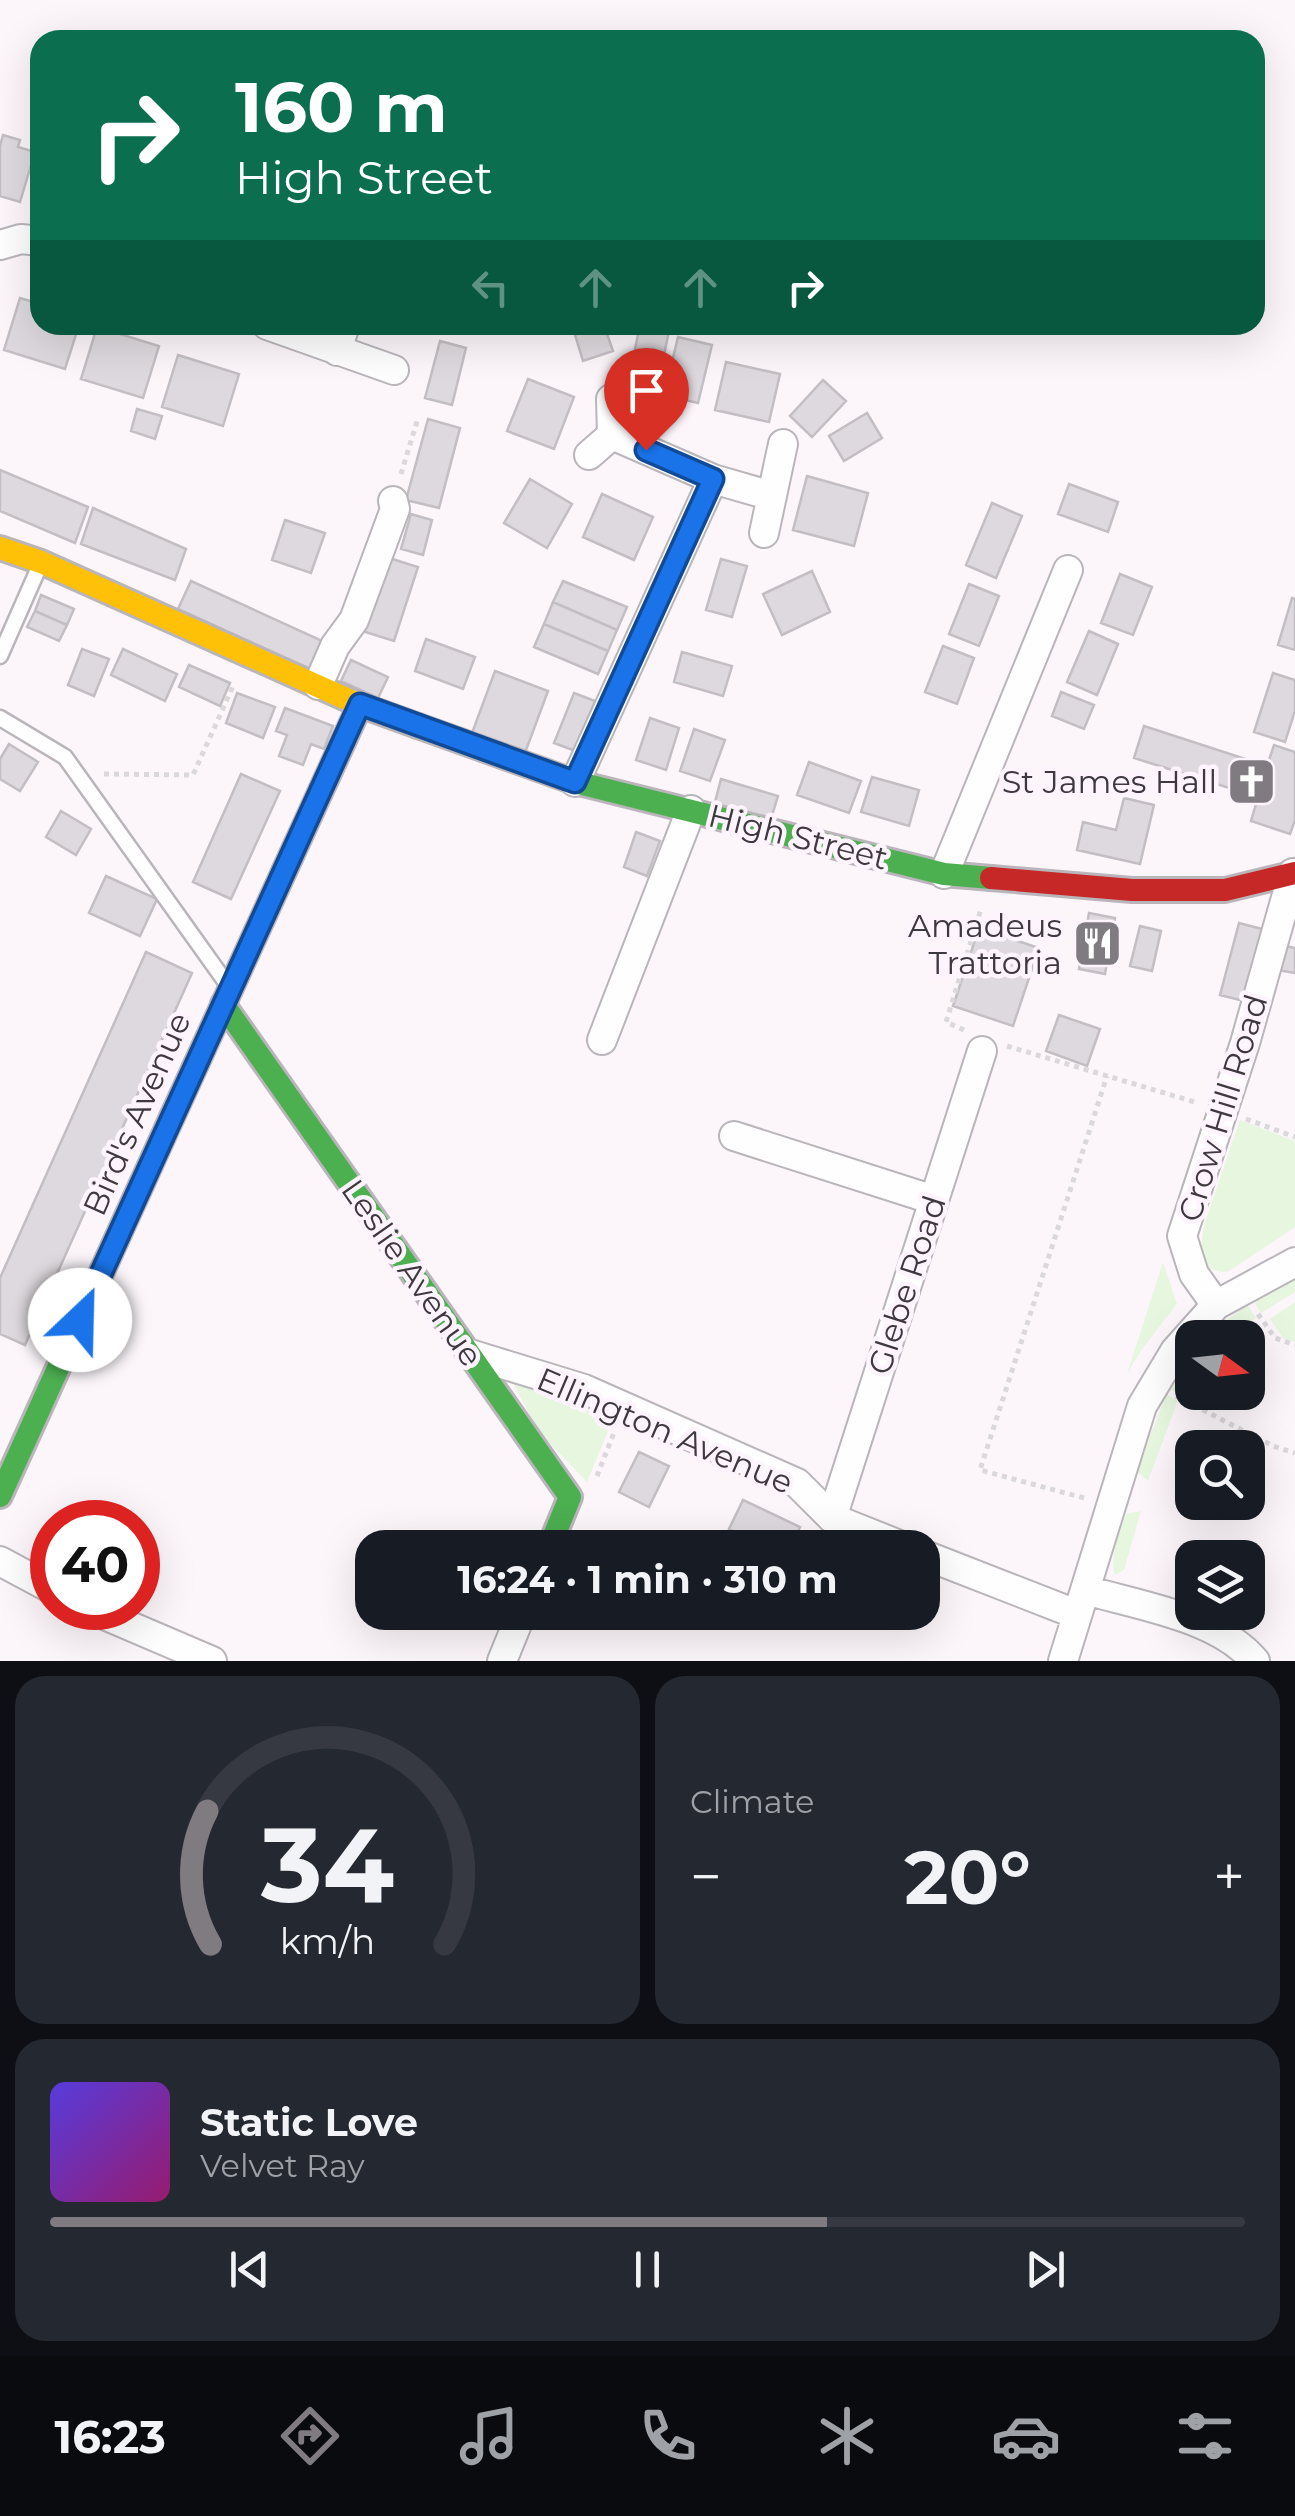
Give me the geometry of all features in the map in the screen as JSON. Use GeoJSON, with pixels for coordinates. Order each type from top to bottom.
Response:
{"type":"FeatureCollection","features":[{"type":"Feature","properties":{"kind":"street"},"geometry":{"type":"LineString","coordinates":[[0,245],[30,240]]}},
{"type":"Feature","properties":{"kind":"street"},"geometry":{"type":"LineString","coordinates":[[341,338],[394,370]]}},
{"type":"Feature","properties":{"kind":"street"},"geometry":{"type":"LineString","coordinates":[[590,455],[612,435],[612,399]]}},
{"type":"Feature","properties":{"kind":"street"},"geometry":{"type":"LineString","coordinates":[[612,435],[713,479],[772,496]]}},
{"type":"Feature","properties":{"kind":"street"},"geometry":{"type":"LineString","coordinates":[[764,533],[784,444]]}},
{"type":"Feature","properties":{"kind":"street"},"geometry":{"type":"LineString","coordinates":[[575,782],[713,479]]}},
{"type":"Feature","properties":{"kind":"street"},"geometry":{"type":"LineString","coordinates":[[318,686],[334,646],[354,620],[395,509],[393,501]]}},
{"type":"Feature","properties":{"kind":"street","name":"High Street"},"geometry":{"type":"LineString","coordinates":[[0,548],[42,562],[360,704],[575,782],[944,874],[1132,890],[1224,890],[1294,873]]}},
{"type":"Feature","properties":{"kind":"street"},"geometry":{"type":"LineString","coordinates":[[944,874],[1068,570]]}},
{"type":"Feature","properties":{"kind":"street","name":"Bird's Avenue"},"geometry":{"type":"LineString","coordinates":[[0,1496],[360,704]]}},
{"type":"Feature","properties":{"kind":"street"},"geometry":{"type":"LineString","coordinates":[[602,1040],[691,810]]}},
{"type":"Feature","properties":{"kind":"street","name":"Crow Hill Road"},"geometry":{"type":"LineString","coordinates":[[1216,1305],[1194,1274],[1182,1236],[1294,873]]}},
{"type":"Feature","properties":{"kind":"street","name":"Leslie Avenue"},"geometry":{"type":"LineString","coordinates":[[226,996],[570,1497]]}},
{"type":"Feature","properties":{"kind":"street","name":"Glebe Road"},"geometry":{"type":"LineString","coordinates":[[832,1518],[986,1044]]}},
{"type":"Feature","properties":{"kind":"street"},"geometry":{"type":"LineString","coordinates":[[734,1136],[934,1200]]}},
{"type":"Feature","properties":{"kind":"street"},"geometry":{"type":"LineString","coordinates":[[1063,1661],[1142,1406],[1154,1385],[1175,1351],[1216,1305],[1295,1262]]}},
{"type":"Feature","properties":{"kind":"street","name":"Ellington Avenue"},"geometry":{"type":"LineString","coordinates":[[470,1354],[584,1390],[798,1484],[832,1518],[862,1530]]}},
{"type":"Feature","properties":{"kind":"street"},"geometry":{"type":"LineString","coordinates":[[556,1530],[570,1497]]}},
{"type":"Feature","properties":{"kind":"street"},"geometry":{"type":"LineString","coordinates":[[940,1559],[1081,1602],[1204,1624],[1242,1646],[1255,1661]]}},
{"type":"Feature","properties":{"kind":"street"},"geometry":{"type":"LineString","coordinates":[[0,1561],[30,1577]]}},
{"type":"Feature","properties":{"kind":"street"},"geometry":{"type":"LineString","coordinates":[[139,1630],[212,1661]]}},
{"type":"Feature","properties":{"kind":"street"},"geometry":{"type":"LineString","coordinates":[[502,1661],[515,1630]]}},
{"type":"Feature","properties":{"kind":"lane"},"geometry":{"type":"LineString","coordinates":[[0,656],[42,562]]}},
{"type":"Feature","properties":{"kind":"lane"},"geometry":{"type":"LineString","coordinates":[[0,718],[65,757],[226,996]]}},
{"type":"Feature","properties":{"kind":"path"},"geometry":{"type":"LineString","coordinates":[[393,501],[418,418]]}},
{"type":"Feature","properties":{"kind":"path"},"geometry":{"type":"LineString","coordinates":[[77,774],[193,775],[248,654]]}},
{"type":"Feature","properties":{"kind":"path"},"geometry":{"type":"LineString","coordinates":[[988,878],[978,926],[946,1022],[986,1044],[1223,1110],[1295,1137]]}},
{"type":"Feature","properties":{"kind":"path"},"geometry":{"type":"LineString","coordinates":[[1107,1076],[980,1470],[1112,1506]]}},
{"type":"Feature","properties":{"kind":"path"},"geometry":{"type":"LineString","coordinates":[[1242,1291],[1275,1338],[1295,1345]]}},
{"type":"Feature","properties":{"kind":"path"},"geometry":{"type":"LineString","coordinates":[[1154,1385],[1295,1453]]}},
{"type":"Feature","properties":{"kind":"path"},"geometry":{"type":"LineString","coordinates":[[570,1497],[592,1490],[624,1407]]}},
{"type":"Feature","properties":{"kind":"green space"},"geometry":{"type":"Polygon","coordinates":[[[1240,1120],[1295,1141],[1295,1227],[1222,1272],[1205,1261],[1202,1237],[1240,1120]]]}},
{"type":"Feature","properties":{"kind":"green space"},"geometry":{"type":"Polygon","coordinates":[[[1163,1262],[1177,1304],[1127,1374],[1163,1262]]]}},
{"type":"Feature","properties":{"kind":"green space"},"geometry":{"type":"Polygon","coordinates":[[[1295,1276],[1295,1292],[1261,1313],[1253,1300],[1295,1276]]]}},
{"type":"Feature","properties":{"kind":"green space"},"geometry":{"type":"Polygon","coordinates":[[[1295,1302],[1295,1342],[1284,1339],[1270,1319],[1295,1302]]]}},
{"type":"Feature","properties":{"kind":"green space"},"geometry":{"type":"Polygon","coordinates":[[[1247,1305],[1256,1318],[1253,1320],[1227,1320],[1247,1305]]]}},
{"type":"Feature","properties":{"kind":"green space"},"geometry":{"type":"Polygon","coordinates":[[[512,1381],[614,1417],[587,1482],[538,1431],[512,1381]]]}},
{"type":"Feature","properties":{"kind":"green space"},"geometry":{"type":"Polygon","coordinates":[[[1166,1394],[1175,1398],[1175,1408],[1148,1481],[1137,1472],[1166,1394]]]}},
{"type":"Feature","properties":{"kind":"green space"},"geometry":{"type":"Polygon","coordinates":[[[1141,1511],[1124,1570],[1115,1575],[1114,1552],[1126,1514],[1141,1511]]]}},
{"type":"Feature","properties":{"kind":"building"},"geometry":{"type":"Polygon","coordinates":[[[3,135],[20,140],[18,147],[30,151],[30,169],[20,202],[0,196],[3,135]]]}},
{"type":"Feature","properties":{"kind":"building"},"geometry":{"type":"Polygon","coordinates":[[[20,298],[30,301],[30,335],[76,335],[65,369],[4,350],[20,298]]]}},
{"type":"Feature","properties":{"kind":"building"},"geometry":{"type":"Polygon","coordinates":[[[95,335],[123,335],[159,346],[143,398],[81,379],[95,335]]]}},
{"type":"Feature","properties":{"kind":"building"},"geometry":{"type":"Polygon","coordinates":[[[575,335],[607,335],[613,351],[583,361],[575,335]]]}},
{"type":"Feature","properties":{"kind":"building"},"geometry":{"type":"Polygon","coordinates":[[[638,335],[668,335],[659,379],[630,373],[638,335]]]}},
{"type":"Feature","properties":{"kind":"building"},"geometry":{"type":"Polygon","coordinates":[[[678,337],[712,345],[698,403],[664,395],[678,337]]]}},
{"type":"Feature","properties":{"kind":"building"},"geometry":{"type":"Polygon","coordinates":[[[440,341],[466,348],[452,405],[425,398],[440,341]]]}},
{"type":"Feature","properties":{"kind":"building"},"geometry":{"type":"Polygon","coordinates":[[[178,355],[239,374],[223,426],[162,407],[178,355]]]}},
{"type":"Feature","properties":{"kind":"building"},"geometry":{"type":"Polygon","coordinates":[[[726,362],[780,374],[769,422],[715,410],[726,362]]]}},
{"type":"Feature","properties":{"kind":"building"},"geometry":{"type":"Polygon","coordinates":[[[528,379],[574,397],[554,449],[507,431],[528,379]]]}},
{"type":"Feature","properties":{"kind":"building"},"geometry":{"type":"Polygon","coordinates":[[[823,380],[846,401],[812,437],[790,416],[823,380]]]}},
{"type":"Feature","properties":{"kind":"building"},"geometry":{"type":"Polygon","coordinates":[[[137,409],[162,416],[155,439],[131,431],[137,409]]]}},
{"type":"Feature","properties":{"kind":"building"},"geometry":{"type":"Polygon","coordinates":[[[867,413],[882,438],[844,461],[829,436],[867,413]]]}},
{"type":"Feature","properties":{"kind":"building"},"geometry":{"type":"Polygon","coordinates":[[[428,419],[460,428],[439,508],[406,500],[428,419]]]}},
{"type":"Feature","properties":{"kind":"building"},"geometry":{"type":"Polygon","coordinates":[[[0,470],[88,507],[75,543],[0,511],[0,470]]]}},
{"type":"Feature","properties":{"kind":"building"},"geometry":{"type":"Polygon","coordinates":[[[807,476],[868,493],[854,546],[793,530],[807,476]]]}},
{"type":"Feature","properties":{"kind":"building"},"geometry":{"type":"Polygon","coordinates":[[[530,479],[572,504],[547,548],[504,523],[530,479]]]}},
{"type":"Feature","properties":{"kind":"building"},"geometry":{"type":"Polygon","coordinates":[[[1069,484],[1118,502],[1108,532],[1058,514],[1069,484]]]}},
{"type":"Feature","properties":{"kind":"building"},"geometry":{"type":"Polygon","coordinates":[[[602,494],[653,517],[634,560],[583,537],[602,494]]]}},
{"type":"Feature","properties":{"kind":"building"},"geometry":{"type":"Polygon","coordinates":[[[992,503],[1022,516],[996,578],[966,565],[992,503]]]}},
{"type":"Feature","properties":{"kind":"building"},"geometry":{"type":"Polygon","coordinates":[[[93,508],[186,549],[175,580],[81,544],[93,508]]]}},
{"type":"Feature","properties":{"kind":"building"},"geometry":{"type":"Polygon","coordinates":[[[411,514],[432,520],[423,555],[401,549],[411,514]]]}},
{"type":"Feature","properties":{"kind":"building"},"geometry":{"type":"Polygon","coordinates":[[[285,520],[325,533],[311,573],[272,560],[285,520]]]}},
{"type":"Feature","properties":{"kind":"building"},"geometry":{"type":"Polygon","coordinates":[[[386,557],[418,567],[394,641],[362,631],[386,557]]]}},
{"type":"Feature","properties":{"kind":"building"},"geometry":{"type":"Polygon","coordinates":[[[721,559],[747,566],[732,617],[706,610],[721,559]]]}},
{"type":"Feature","properties":{"kind":"building"},"geometry":{"type":"Polygon","coordinates":[[[812,571],[830,612],[782,635],[763,594],[812,571]]]}},
{"type":"Feature","properties":{"kind":"building"},"geometry":{"type":"Polygon","coordinates":[[[1120,574],[1152,587],[1133,635],[1101,623],[1120,574]]]}},
{"type":"Feature","properties":{"kind":"building"},"geometry":{"type":"Polygon","coordinates":[[[191,581],[329,644],[316,672],[178,609],[191,581]]]}},
{"type":"Feature","properties":{"kind":"building"},"geometry":{"type":"Polygon","coordinates":[[[563,581],[627,607],[617,630],[553,602],[563,581]]]}},
{"type":"Feature","properties":{"kind":"building"},"geometry":{"type":"Polygon","coordinates":[[[969,584],[999,596],[979,646],[949,634],[969,584]]]}},
{"type":"Feature","properties":{"kind":"building"},"geometry":{"type":"Polygon","coordinates":[[[41,595],[74,609],[67,625],[35,611],[41,595]]]}},
{"type":"Feature","properties":{"kind":"building"},"geometry":{"type":"Polygon","coordinates":[[[1292,598],[1295,599],[1295,650],[1278,645],[1292,598]]]}},
{"type":"Feature","properties":{"kind":"building"},"geometry":{"type":"Polygon","coordinates":[[[553,602],[617,630],[608,651],[544,624],[553,602]]]}},
{"type":"Feature","properties":{"kind":"building"},"geometry":{"type":"Polygon","coordinates":[[[35,611],[67,625],[59,641],[27,627],[35,611]]]}},
{"type":"Feature","properties":{"kind":"building"},"geometry":{"type":"Polygon","coordinates":[[[544,624],[608,651],[598,674],[534,647],[544,624]]]}},
{"type":"Feature","properties":{"kind":"building"},"geometry":{"type":"Polygon","coordinates":[[[1089,631],[1118,644],[1097,695],[1067,682],[1089,631]]]}},
{"type":"Feature","properties":{"kind":"building"},"geometry":{"type":"Polygon","coordinates":[[[426,639],[475,657],[463,689],[415,671],[426,639]]]}},
{"type":"Feature","properties":{"kind":"building"},"geometry":{"type":"Polygon","coordinates":[[[943,646],[974,658],[957,704],[925,692],[943,646]]]}},
{"type":"Feature","properties":{"kind":"building"},"geometry":{"type":"Polygon","coordinates":[[[82,649],[109,659],[94,696],[68,685],[82,649]]]}},
{"type":"Feature","properties":{"kind":"building"},"geometry":{"type":"Polygon","coordinates":[[[123,649],[177,674],[165,701],[111,675],[123,649]]]}},
{"type":"Feature","properties":{"kind":"building"},"geometry":{"type":"Polygon","coordinates":[[[682,652],[732,666],[723,696],[674,682],[682,652]]]}},
{"type":"Feature","properties":{"kind":"building"},"geometry":{"type":"Polygon","coordinates":[[[351,660],[388,677],[378,698],[341,681],[351,660]]]}},
{"type":"Feature","properties":{"kind":"building"},"geometry":{"type":"Polygon","coordinates":[[[189,665],[230,683],[220,706],[179,687],[189,665]]]}},
{"type":"Feature","properties":{"kind":"building"},"geometry":{"type":"Polygon","coordinates":[[[495,671],[548,691],[525,753],[472,733],[495,671]]]}},
{"type":"Feature","properties":{"kind":"building"},"geometry":{"type":"Polygon","coordinates":[[[1273,673],[1295,680],[1295,711],[1285,742],[1254,732],[1273,673]]]}},
{"type":"Feature","properties":{"kind":"building"},"geometry":{"type":"Polygon","coordinates":[[[1061,692],[1094,705],[1084,729],[1052,716],[1061,692]]]}},
{"type":"Feature","properties":{"kind":"building"},"geometry":{"type":"Polygon","coordinates":[[[237,693],[275,707],[263,738],[226,723],[237,693]]]}},
{"type":"Feature","properties":{"kind":"building"},"geometry":{"type":"Polygon","coordinates":[[[574,693],[595,701],[575,751],[554,743],[574,693]]]}},
{"type":"Feature","properties":{"kind":"building"},"geometry":{"type":"Polygon","coordinates":[[[285,708],[333,726],[324,749],[311,744],[303,765],[279,756],[287,735],[276,731],[285,708]]]}},
{"type":"Feature","properties":{"kind":"building"},"geometry":{"type":"Polygon","coordinates":[[[650,718],[679,728],[666,770],[636,760],[650,718]]]}},
{"type":"Feature","properties":{"kind":"building","name":"St James Hall"},"geometry":{"type":"Polygon","coordinates":[[[1144,726],[1267,766],[1274,745],[1295,752],[1295,820],[1290,834],[1251,821],[1258,797],[1134,758],[1144,726]]]}},
{"type":"Feature","properties":{"kind":"building"},"geometry":{"type":"Polygon","coordinates":[[[694,729],[725,740],[710,781],[680,771],[694,729]]]}},
{"type":"Feature","properties":{"kind":"building"},"geometry":{"type":"Polygon","coordinates":[[[9,744],[38,762],[20,791],[0,779],[0,759],[9,744]]]}},
{"type":"Feature","properties":{"kind":"building"},"geometry":{"type":"Polygon","coordinates":[[[809,762],[861,781],[849,813],[797,795],[809,762]]]}},
{"type":"Feature","properties":{"kind":"building"},"geometry":{"type":"Polygon","coordinates":[[[241,774],[280,791],[231,899],[193,882],[241,774]]]}},
{"type":"Feature","properties":{"kind":"building"},"geometry":{"type":"Polygon","coordinates":[[[872,777],[919,790],[909,826],[861,812],[872,777]]]}},
{"type":"Feature","properties":{"kind":"building"},"geometry":{"type":"Polygon","coordinates":[[[721,779],[778,796],[770,822],[714,806],[721,779]]]}},
{"type":"Feature","properties":{"kind":"building"},"geometry":{"type":"Polygon","coordinates":[[[1124,798],[1154,805],[1140,864],[1077,850],[1083,822],[1116,830],[1124,798]]]}},
{"type":"Feature","properties":{"kind":"building"},"geometry":{"type":"Polygon","coordinates":[[[61,811],[91,829],[76,855],[46,837],[61,811]]]}},
{"type":"Feature","properties":{"kind":"building"},"geometry":{"type":"Polygon","coordinates":[[[636,832],[660,841],[647,876],[624,867],[636,832]]]}},
{"type":"Feature","properties":{"kind":"building"},"geometry":{"type":"Polygon","coordinates":[[[106,876],[157,899],[140,936],[89,913],[106,876]]]}},
{"type":"Feature","properties":{"kind":"building","name":"Amadeus Trattoria"},"geometry":{"type":"Polygon","coordinates":[[[1089,913],[1115,918],[1105,974],[1079,969],[1089,913]]]}},
{"type":"Feature","properties":{"kind":"building"},"geometry":{"type":"Polygon","coordinates":[[[1239,923],[1262,929],[1244,1001],[1220,995],[1239,923]]]}},
{"type":"Feature","properties":{"kind":"building"},"geometry":{"type":"Polygon","coordinates":[[[1140,926],[1161,931],[1152,971],[1130,966],[1140,926]]]}},
{"type":"Feature","properties":{"kind":"building"},"geometry":{"type":"Polygon","coordinates":[[[979,928],[1039,948],[1013,1026],[953,1006],[979,928]]]}},
{"type":"Feature","properties":{"kind":"building"},"geometry":{"type":"Polygon","coordinates":[[[1281,945],[1295,948],[1295,973],[1277,970],[1281,945]]]}},
{"type":"Feature","properties":{"kind":"building"},"geometry":{"type":"Polygon","coordinates":[[[146,952],[192,973],[25,1345],[0,1334],[0,1278],[146,952]]]}},
{"type":"Feature","properties":{"kind":"building"},"geometry":{"type":"Polygon","coordinates":[[[1059,1015],[1100,1029],[1087,1066],[1046,1051],[1059,1015]]]}},
{"type":"Feature","properties":{"kind":"building"},"geometry":{"type":"Polygon","coordinates":[[[639,1452],[669,1466],[649,1507],[619,1492],[639,1452]]]}},
{"type":"Feature","properties":{"kind":"building"},"geometry":{"type":"Polygon","coordinates":[[[743,1500],[800,1527],[799,1530],[729,1529],[743,1500]]]}},
{"type":"Feature","properties":{"kind":"traffic: fast"},"geometry":{"type":"LineString","coordinates":[[418,726],[575,782],[944,874],[991,878]]}},
{"type":"Feature","properties":{"kind":"traffic: fast"},"geometry":{"type":"LineString","coordinates":[[223,1004],[570,1497],[556,1530]]}},
{"type":"Feature","properties":{"kind":"traffic: fast"},"geometry":{"type":"LineString","coordinates":[[0,1496],[172,1117]]}},
{"type":"Feature","properties":{"kind":"traffic: slow"},"geometry":{"type":"LineString","coordinates":[[0,548],[41,562],[360,705],[418,726]]}},
{"type":"Feature","properties":{"kind":"traffic: slow"},"geometry":{"type":"LineString","coordinates":[[172,1117],[360,705]]}},
{"type":"Feature","properties":{"kind":"traffic: jam"},"geometry":{"type":"LineString","coordinates":[[991,878],[1132,890],[1225,890],[1295,873]]}},
{"type":"Feature","properties":{"kind":"place","name":"St James Hall"},"geometry":{"type":"Point","coordinates":[1252,782]}},
{"type":"Feature","properties":{"kind":"place","name":"Amadeus Trattoria"},"geometry":{"type":"Point","coordinates":[1097,944]}},
{"type":"Feature","properties":{"kind":"route"},"geometry":{"type":"LineString","coordinates":[[80,1320],[360,704],[575,782],[713,479],[646,450]]}}]}
